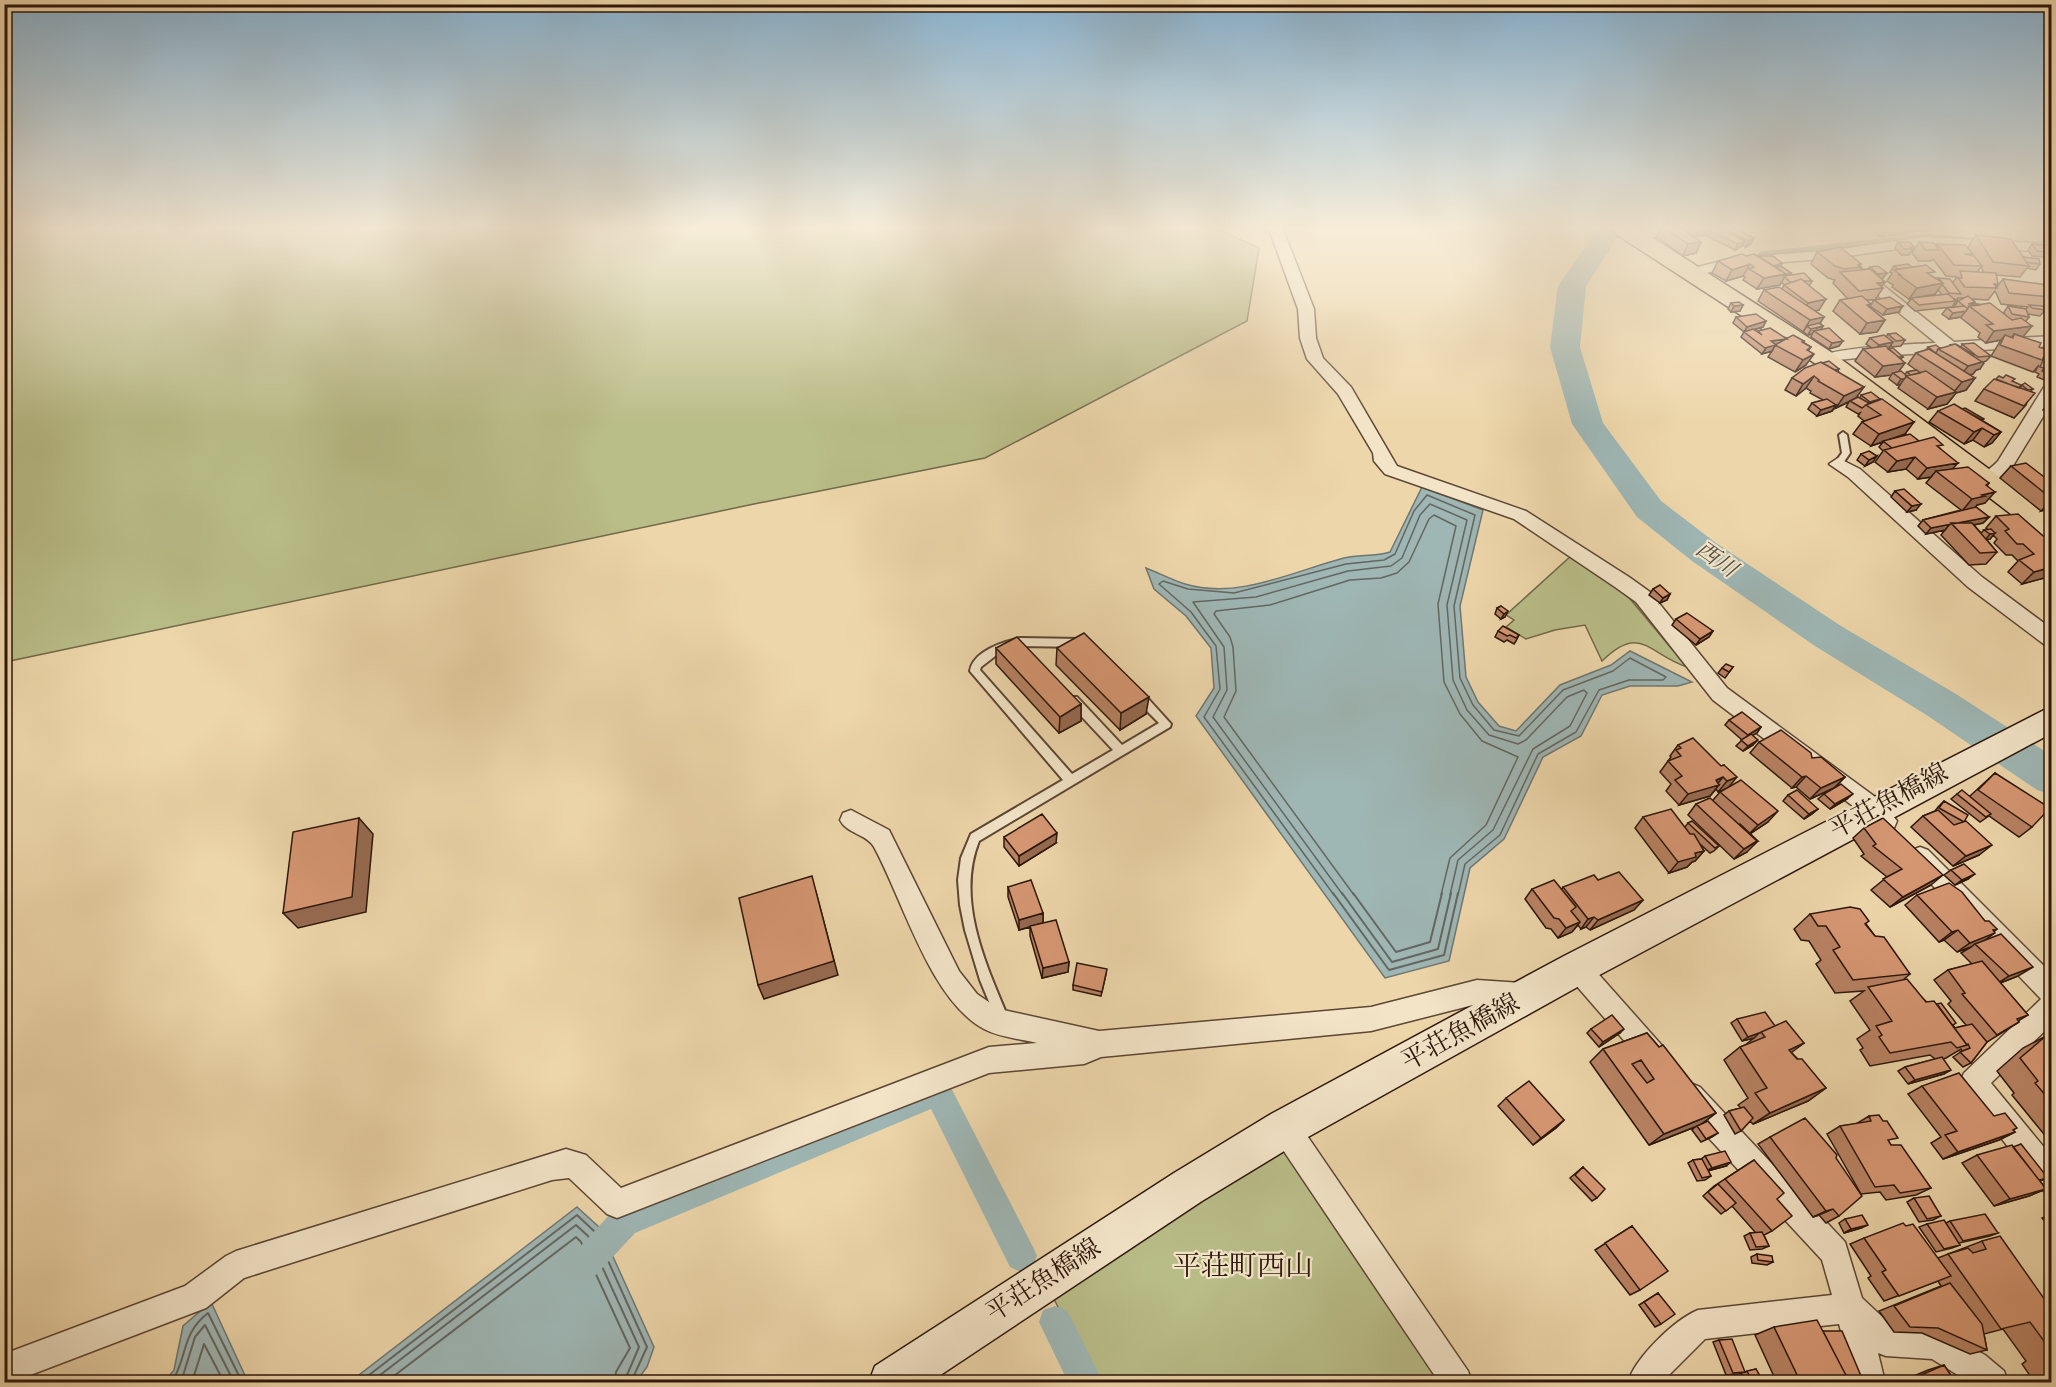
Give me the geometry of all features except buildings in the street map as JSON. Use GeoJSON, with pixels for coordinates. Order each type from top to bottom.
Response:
{"type":"FeatureCollection","features":[{"type":"Feature","properties":{"kind":"main road"},"geometry":{"type":"LineString","coordinates":[[1727,294],[1825,359],[2052,531]]}},
{"type":"Feature","properties":{"kind":"main road","name":"平荘魚橋線"},"geometry":{"type":"LineString","coordinates":[[891,1383],[1179,1194],[1285,1128],[1577,968],[1893,829],[1961,764],[2052,718]]}},
{"type":"Feature","properties":{"kind":"street"},"geometry":{"type":"LineString","coordinates":[[1300,294],[1306,309],[1308,338],[1315,359],[1345,391],[1382,453],[1383,461],[1391,470],[1520,515],[1643,597],[1720,694],[1893,829],[2052,992]]}},
{"type":"Feature","properties":{"kind":"street"},"geometry":{"type":"LineString","coordinates":[[1884,294],[1952,348]]}},
{"type":"Feature","properties":{"kind":"street"},"geometry":{"type":"LineString","coordinates":[[1825,359],[1876,351],[2052,341]]}},
{"type":"Feature","properties":{"kind":"street"},"geometry":{"type":"LineString","coordinates":[[1986,480],[1996,475],[2005,465],[2052,387]]}},
{"type":"Feature","properties":{"kind":"street"},"geometry":{"type":"LineString","coordinates":[[1838,464],[1854,473],[1975,582],[2052,640]]}},
{"type":"Feature","properties":{"kind":"street"},"geometry":{"type":"LineString","coordinates":[[852,820],[881,837],[950,979],[968,1004],[993,1020],[1099,1044],[1371,1019],[1477,992],[1529,995]]}},
{"type":"Feature","properties":{"kind":"street"},"geometry":{"type":"LineString","coordinates":[[1577,968],[1718,1127],[1835,1252],[1870,1383]]}},
{"type":"Feature","properties":{"kind":"street"},"geometry":{"type":"LineString","coordinates":[[2052,1006],[1973,1082],[2052,1180]]}},
{"type":"Feature","properties":{"kind":"street"},"geometry":{"type":"LineString","coordinates":[[4,1370],[195,1298],[236,1266],[552,1166],[566,1163],[576,1165],[616,1204],[989,1060],[1083,1052],[1099,1044]]}},
{"type":"Feature","properties":{"kind":"street"},"geometry":{"type":"LineString","coordinates":[[1285,1128],[1457,1383]]}},
{"type":"Feature","properties":{"kind":"street"},"geometry":{"type":"LineString","coordinates":[[1643,1383],[1659,1361],[1698,1325],[1851,1308],[1886,1341],[1935,1344],[1974,1366],[1993,1383]]}},
{"type":"Feature","properties":{"kind":"lane"},"geometry":{"type":"LineString","coordinates":[[1838,464],[1846,453],[1843,435]]}},
{"type":"Feature","properties":{"kind":"lane"},"geometry":{"type":"LineString","coordinates":[[1071,781],[975,671],[976,665],[1000,647],[1087,644],[1095,652]]}},
{"type":"Feature","properties":{"kind":"lane"},"geometry":{"type":"LineString","coordinates":[[1005,1022],[989,987],[971,927],[963,882],[967,852],[975,838],[1166,724],[1126,684]]}},
{"type":"Feature","properties":{"kind":"lane"},"geometry":{"type":"LineString","coordinates":[[1066,693],[1121,751]]}},
{"type":"Feature","properties":{"kind":"green space"},"geometry":{"type":"Polygon","coordinates":[[[4,294],[1251,294],[1247,321],[985,458],[754,504],[5,662],[4,294]]]}},
{"type":"Feature","properties":{"kind":"green space"},"geometry":{"type":"Polygon","coordinates":[[[1572,555],[1626,594],[1687,667],[1645,645],[1636,643],[1626,644],[1602,661],[1585,625],[1555,630],[1526,639],[1506,627],[1514,620],[1506,615],[1572,555]]]}},
{"type":"Feature","properties":{"kind":"green space"},"geometry":{"type":"Polygon","coordinates":[[[1282,1147],[1440,1382],[1095,1382],[1054,1299],[1282,1147]]]}},
{"type":"Feature","properties":{"kind":"water"},"geometry":{"type":"Polygon","coordinates":[[[1422,487],[1483,510],[1460,606],[1466,677],[1478,702],[1499,726],[1516,731],[1560,685],[1611,665],[1630,651],[1692,682],[1678,686],[1630,686],[1602,695],[1581,736],[1543,757],[1504,839],[1470,868],[1449,961],[1385,978],[1196,716],[1214,688],[1211,648],[1186,616],[1154,589],[1146,568],[1185,584],[1225,589],[1266,582],[1344,558],[1390,552],[1422,487]]]}},
{"type":"Feature","properties":{"kind":"water"},"geometry":{"type":"Polygon","coordinates":[[[577,1207],[600,1228],[654,1347],[647,1367],[636,1382],[353,1382],[355,1378],[577,1207]]]}},
{"type":"Feature","properties":{"kind":"water"},"geometry":{"type":"Polygon","coordinates":[[[211,1302],[248,1382],[164,1382],[174,1370],[183,1326],[211,1302]]]}},
{"type":"Feature","properties":{"kind":"waterway","name":"西川"},"geometry":{"type":"LineString","coordinates":[[1571,294],[1565,347],[1588,424],[1649,509],[1704,552],[1828,636],[1942,705],[2052,778]]}},
{"type":"Feature","properties":{"kind":"waterway"},"geometry":{"type":"LineString","coordinates":[[585,1264],[624,1222],[938,1092],[1021,1256]]}},
{"type":"Feature","properties":{"kind":"waterway"},"geometry":{"type":"LineString","coordinates":[[1055,1322],[1086,1382]]}},
{"type":"Feature","properties":{"kind":"district","name":"平荘町西山"},"geometry":{"type":"Point","coordinates":[1243,1268]}}]}
